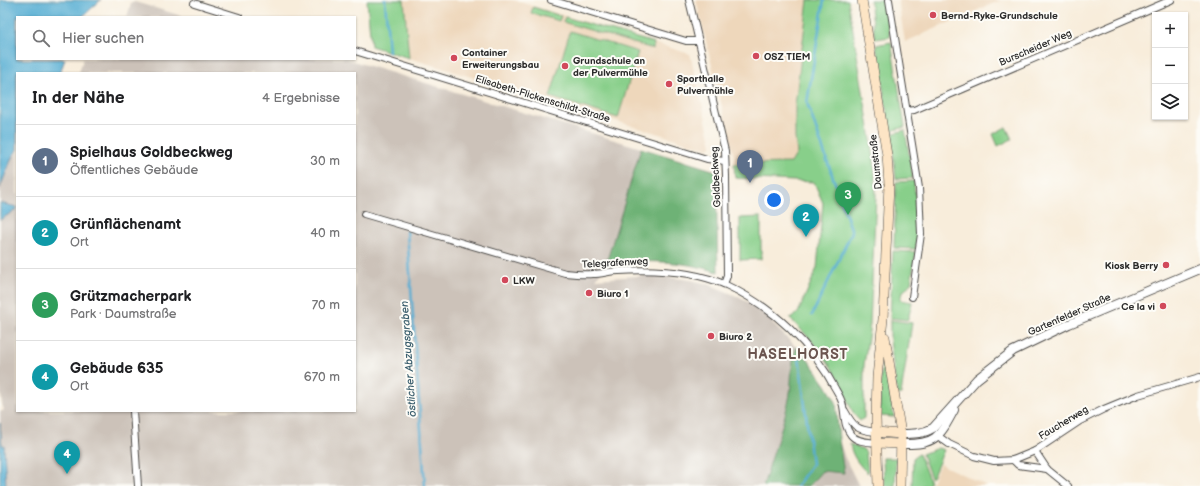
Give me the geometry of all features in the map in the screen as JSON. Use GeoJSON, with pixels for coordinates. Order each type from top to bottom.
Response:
{"type":"FeatureCollection","features":[{"type":"Feature","properties":{"kind":"main road","name":"Daumstraße"},"geometry":{"type":"LineString","coordinates":[[862,0],[887,155],[889,180],[883,324],[877,376],[876,443],[878,486]]}},
{"type":"Feature","properties":{"kind":"main road","name":"Daumstraße"},"geometry":{"type":"LineString","coordinates":[[883,324],[901,434],[900,486]]}},
{"type":"Feature","properties":{"kind":"main road"},"geometry":{"type":"LineString","coordinates":[[876,432],[901,434]]}},
{"type":"Feature","properties":{"kind":"main road"},"geometry":{"type":"LineString","coordinates":[[876,443],[902,444]]}},
{"type":"Feature","properties":{"kind":"street"},"geometry":{"type":"LineString","coordinates":[[551,0],[563,2],[686,41],[699,41]]}},
{"type":"Feature","properties":{"kind":"street","name":"Goldbeckweg"},"geometry":{"type":"LineString","coordinates":[[689,0],[724,145],[726,161],[726,276],[724,284]]}},
{"type":"Feature","properties":{"kind":"street"},"geometry":{"type":"LineString","coordinates":[[889,0],[919,188],[921,223],[919,250],[912,297]]}},
{"type":"Feature","properties":{"kind":"street","name":"Burscheider Weg"},"geometry":{"type":"LineString","coordinates":[[907,111],[921,107],[1171,0]]}},
{"type":"Feature","properties":{"kind":"street"},"geometry":{"type":"LineString","coordinates":[[194,3],[236,16]]}},
{"type":"Feature","properties":{"kind":"street","name":"Elisabeth-Flickenschildt-Straße"},"geometry":{"type":"LineString","coordinates":[[356,51],[707,159],[726,161]]}},
{"type":"Feature","properties":{"kind":"street","name":"Telegrafenweg"},"geometry":{"type":"LineString","coordinates":[[364,214],[565,273],[592,275],[618,270],[656,270],[697,276],[724,284],[772,312],[793,331],[821,364],[854,426],[858,429],[876,432]]}},
{"type":"Feature","properties":{"kind":"street","name":"Gartenfelder Straße"},"geometry":{"type":"LineString","coordinates":[[901,434],[917,434],[933,428],[977,379],[1013,351],[1075,321],[1200,269]]}},
{"type":"Feature","properties":{"kind":"street","name":"Faucherweg"},"geometry":{"type":"LineString","coordinates":[[938,436],[944,441],[974,456],[994,461],[1013,460],[1035,451],[1080,421],[1104,410],[1138,395],[1200,377]]}},
{"type":"Feature","properties":{"kind":"street","name":"Gartenfelder Straße"},"geometry":{"type":"LineString","coordinates":[[938,436],[945,427],[960,399]]}},
{"type":"Feature","properties":{"kind":"street","name":"Telegrafenweg"},"geometry":{"type":"LineString","coordinates":[[843,406],[845,424],[850,434],[860,440],[876,443]]}},
{"type":"Feature","properties":{"kind":"street"},"geometry":{"type":"LineString","coordinates":[[133,412],[138,486]]}},
{"type":"Feature","properties":{"kind":"street"},"geometry":{"type":"LineString","coordinates":[[902,444],[924,443],[938,436]]}},
{"type":"Feature","properties":{"kind":"street"},"geometry":{"type":"LineString","coordinates":[[1035,451],[1047,469],[1068,486]]}},
{"type":"Feature","properties":{"kind":"street"},"geometry":{"type":"LineString","coordinates":[[1013,460],[1018,465],[1047,469]]}},
{"type":"Feature","properties":{"kind":"shaded area","name":"Grundschule an der Pulvermühle"},"geometry":{"type":"Polygon","coordinates":[[[404,0],[513,0],[690,54],[712,145],[708,149],[409,58],[404,0]]]}},
{"type":"Feature","properties":{"kind":"shaded area","name":"OSZ TIEM"},"geometry":{"type":"Polygon","coordinates":[[[696,0],[808,0],[795,105],[795,138],[797,153],[791,163],[734,164],[734,156],[696,0]]]}},
{"type":"Feature","properties":{"kind":"shaded area","name":"Bernd-Ryke-Grundschule"},"geometry":{"type":"Polygon","coordinates":[[[898,0],[1001,0],[905,42],[898,0]]]}},
{"type":"Feature","properties":{"kind":"shaded area"},"geometry":{"type":"Polygon","coordinates":[[[135,2],[182,16],[127,16],[131,3],[135,2]]]}},
{"type":"Feature","properties":{"kind":"shaded area"},"geometry":{"type":"Polygon","coordinates":[[[83,60],[349,60],[641,148],[606,264],[596,279],[651,275],[691,280],[708,284],[732,294],[748,302],[774,320],[773,324],[806,357],[836,402],[839,440],[845,458],[859,486],[0,486],[0,412],[4,410],[0,383],[0,220],[16,210],[16,412],[356,412],[356,72],[79,72],[83,60]]]}},
{"type":"Feature","properties":{"kind":"shaded area"},"geometry":{"type":"Polygon","coordinates":[[[16,151],[16,207],[0,203],[0,188],[13,155],[16,151]]]}},
{"type":"Feature","properties":{"kind":"shaded area"},"geometry":{"type":"Polygon","coordinates":[[[940,464],[987,486],[930,486],[940,464]]]}},
{"type":"Feature","properties":{"kind":"green space"},"geometry":{"type":"Polygon","coordinates":[[[367,0],[404,0],[409,58],[371,46],[367,0]]]}},
{"type":"Feature","properties":{"kind":"green space"},"geometry":{"type":"Polygon","coordinates":[[[808,0],[848,0],[874,158],[876,196],[870,324],[864,365],[864,418],[860,421],[853,413],[842,385],[829,363],[804,332],[790,319],[798,313],[817,268],[823,203],[814,182],[735,178],[734,164],[791,163],[797,153],[795,138],[795,105],[808,0]]]}},
{"type":"Feature","properties":{"kind":"green space"},"geometry":{"type":"Polygon","coordinates":[[[870,0],[884,0],[890,37],[875,39],[870,0]]]}},
{"type":"Feature","properties":{"kind":"green space"},"geometry":{"type":"Polygon","coordinates":[[[533,7],[561,16],[559,21],[531,13],[533,7]]]}},
{"type":"Feature","properties":{"kind":"green space"},"geometry":{"type":"Polygon","coordinates":[[[565,17],[654,43],[653,49],[563,22],[565,17]]]}},
{"type":"Feature","properties":{"kind":"green space"},"geometry":{"type":"Polygon","coordinates":[[[570,31],[638,52],[618,118],[550,97],[570,31]]]}},
{"type":"Feature","properties":{"kind":"green space"},"geometry":{"type":"Polygon","coordinates":[[[891,42],[905,127],[890,131],[876,45],[891,42]]]}},
{"type":"Feature","properties":{"kind":"green space"},"geometry":{"type":"Polygon","coordinates":[[[1006,127],[1012,139],[998,146],[993,134],[1006,127]]]}},
{"type":"Feature","properties":{"kind":"green space"},"geometry":{"type":"Polygon","coordinates":[[[905,130],[913,178],[896,179],[891,134],[905,130]]]}},
{"type":"Feature","properties":{"kind":"green space"},"geometry":{"type":"Polygon","coordinates":[[[641,148],[716,171],[718,272],[690,265],[662,262],[606,264],[641,148]]]}},
{"type":"Feature","properties":{"kind":"green space"},"geometry":{"type":"Polygon","coordinates":[[[914,181],[917,218],[916,249],[894,248],[896,182],[914,181]]]}},
{"type":"Feature","properties":{"kind":"green space"},"geometry":{"type":"Polygon","coordinates":[[[761,217],[761,259],[740,260],[740,218],[761,217]]]}},
{"type":"Feature","properties":{"kind":"green space"},"geometry":{"type":"Polygon","coordinates":[[[893,251],[916,252],[911,283],[902,293],[900,300],[912,302],[908,320],[890,318],[893,251]]]}},
{"type":"Feature","properties":{"kind":"green space"},"geometry":{"type":"Polygon","coordinates":[[[890,320],[912,323],[901,394],[897,395],[890,340],[890,320]]]}},
{"type":"Feature","properties":{"kind":"green space"},"geometry":{"type":"Polygon","coordinates":[[[797,347],[826,385],[836,402],[839,440],[844,473],[822,471],[809,486],[763,486],[788,404],[793,361],[797,347]]]}},
{"type":"Feature","properties":{"kind":"green space"},"geometry":{"type":"Polygon","coordinates":[[[883,353],[894,417],[880,416],[880,387],[883,353]]]}},
{"type":"Feature","properties":{"kind":"green space"},"geometry":{"type":"Polygon","coordinates":[[[850,444],[863,449],[866,453],[868,473],[856,460],[850,444]]]}},
{"type":"Feature","properties":{"kind":"green space"},"geometry":{"type":"Polygon","coordinates":[[[938,448],[944,450],[931,478],[922,454],[938,448]]]}},
{"type":"Feature","properties":{"kind":"green space"},"geometry":{"type":"Polygon","coordinates":[[[919,454],[930,482],[928,486],[912,486],[913,458],[919,454]]]}},
{"type":"Feature","properties":{"kind":"green space"},"geometry":{"type":"Polygon","coordinates":[[[883,458],[896,458],[895,486],[884,486],[883,458]]]}},
{"type":"Feature","properties":{"kind":"water"},"geometry":{"type":"Polygon","coordinates":[[[0,0],[101,0],[83,16],[16,16],[16,60],[65,60],[60,72],[16,72],[16,151],[13,155],[0,188],[0,0]]]}},
{"type":"Feature","properties":{"kind":"water"},"geometry":{"type":"Polygon","coordinates":[[[0,203],[16,207],[16,210],[0,220],[0,203]]]}},
{"type":"Feature","properties":{"kind":"water"},"geometry":{"type":"Polygon","coordinates":[[[0,423],[2,445],[4,445],[6,486],[0,486],[0,423]]]}},
{"type":"Feature","properties":{"kind":"waterway","name":"östlicher Abzugsgraben"},"geometry":{"type":"LineString","coordinates":[[385,0],[389,52]]}},
{"type":"Feature","properties":{"kind":"waterway"},"geometry":{"type":"LineString","coordinates":[[812,315],[852,232],[807,103],[824,0]]}},
{"type":"Feature","properties":{"kind":"waterway","name":"östlicher Abzugsgraben"},"geometry":{"type":"LineString","coordinates":[[407,231],[425,486]]}},
{"type":"Feature","properties":{"kind":"waterway"},"geometry":{"type":"LineString","coordinates":[[797,486],[812,464],[799,357]]}},
{"type":"Feature","properties":{"kind":"place","name":"Bernd-Ryke-Grundschule"},"geometry":{"type":"Point","coordinates":[933,15]}},
{"type":"Feature","properties":{"kind":"place","name":"OSZ TIEM"},"geometry":{"type":"Point","coordinates":[756,56]}},
{"type":"Feature","properties":{"kind":"place","name":"Container Erweiterungsbau"},"geometry":{"type":"Point","coordinates":[454,58]}},
{"type":"Feature","properties":{"kind":"place","name":"Grundschule an der Pulvermühle"},"geometry":{"type":"Point","coordinates":[565,66]}},
{"type":"Feature","properties":{"kind":"place","name":"Sporthalle Pulvermühle"},"geometry":{"type":"Point","coordinates":[669,84]}},
{"type":"Feature","properties":{"kind":"place","name":"Spielhaus Goldbeckweg"},"geometry":{"type":"Point","coordinates":[750,183]}},
{"type":"Feature","properties":{"kind":"place","name":"Grützmacherpark"},"geometry":{"type":"Point","coordinates":[848,215]}},
{"type":"Feature","properties":{"kind":"place","name":"Grünflächenamt"},"geometry":{"type":"Point","coordinates":[806,237]}},
{"type":"Feature","properties":{"kind":"place","name":"Kiosk Berry"},"geometry":{"type":"Point","coordinates":[1166,265]}},
{"type":"Feature","properties":{"kind":"place","name":"LKW"},"geometry":{"type":"Point","coordinates":[505,280]}},
{"type":"Feature","properties":{"kind":"place","name":"Biuro 1"},"geometry":{"type":"Point","coordinates":[589,293]}},
{"type":"Feature","properties":{"kind":"place","name":"Ce la vi"},"geometry":{"type":"Point","coordinates":[1163,306]}},
{"type":"Feature","properties":{"kind":"place","name":"Biuro 2"},"geometry":{"type":"Point","coordinates":[711,336]}},
{"type":"Feature","properties":{"kind":"place","name":"Gebäude 635"},"geometry":{"type":"Point","coordinates":[67,474]}},
{"type":"Feature","properties":{"kind":"district","name":"HASELHORST"},"geometry":{"type":"Point","coordinates":[798,354]}}]}
